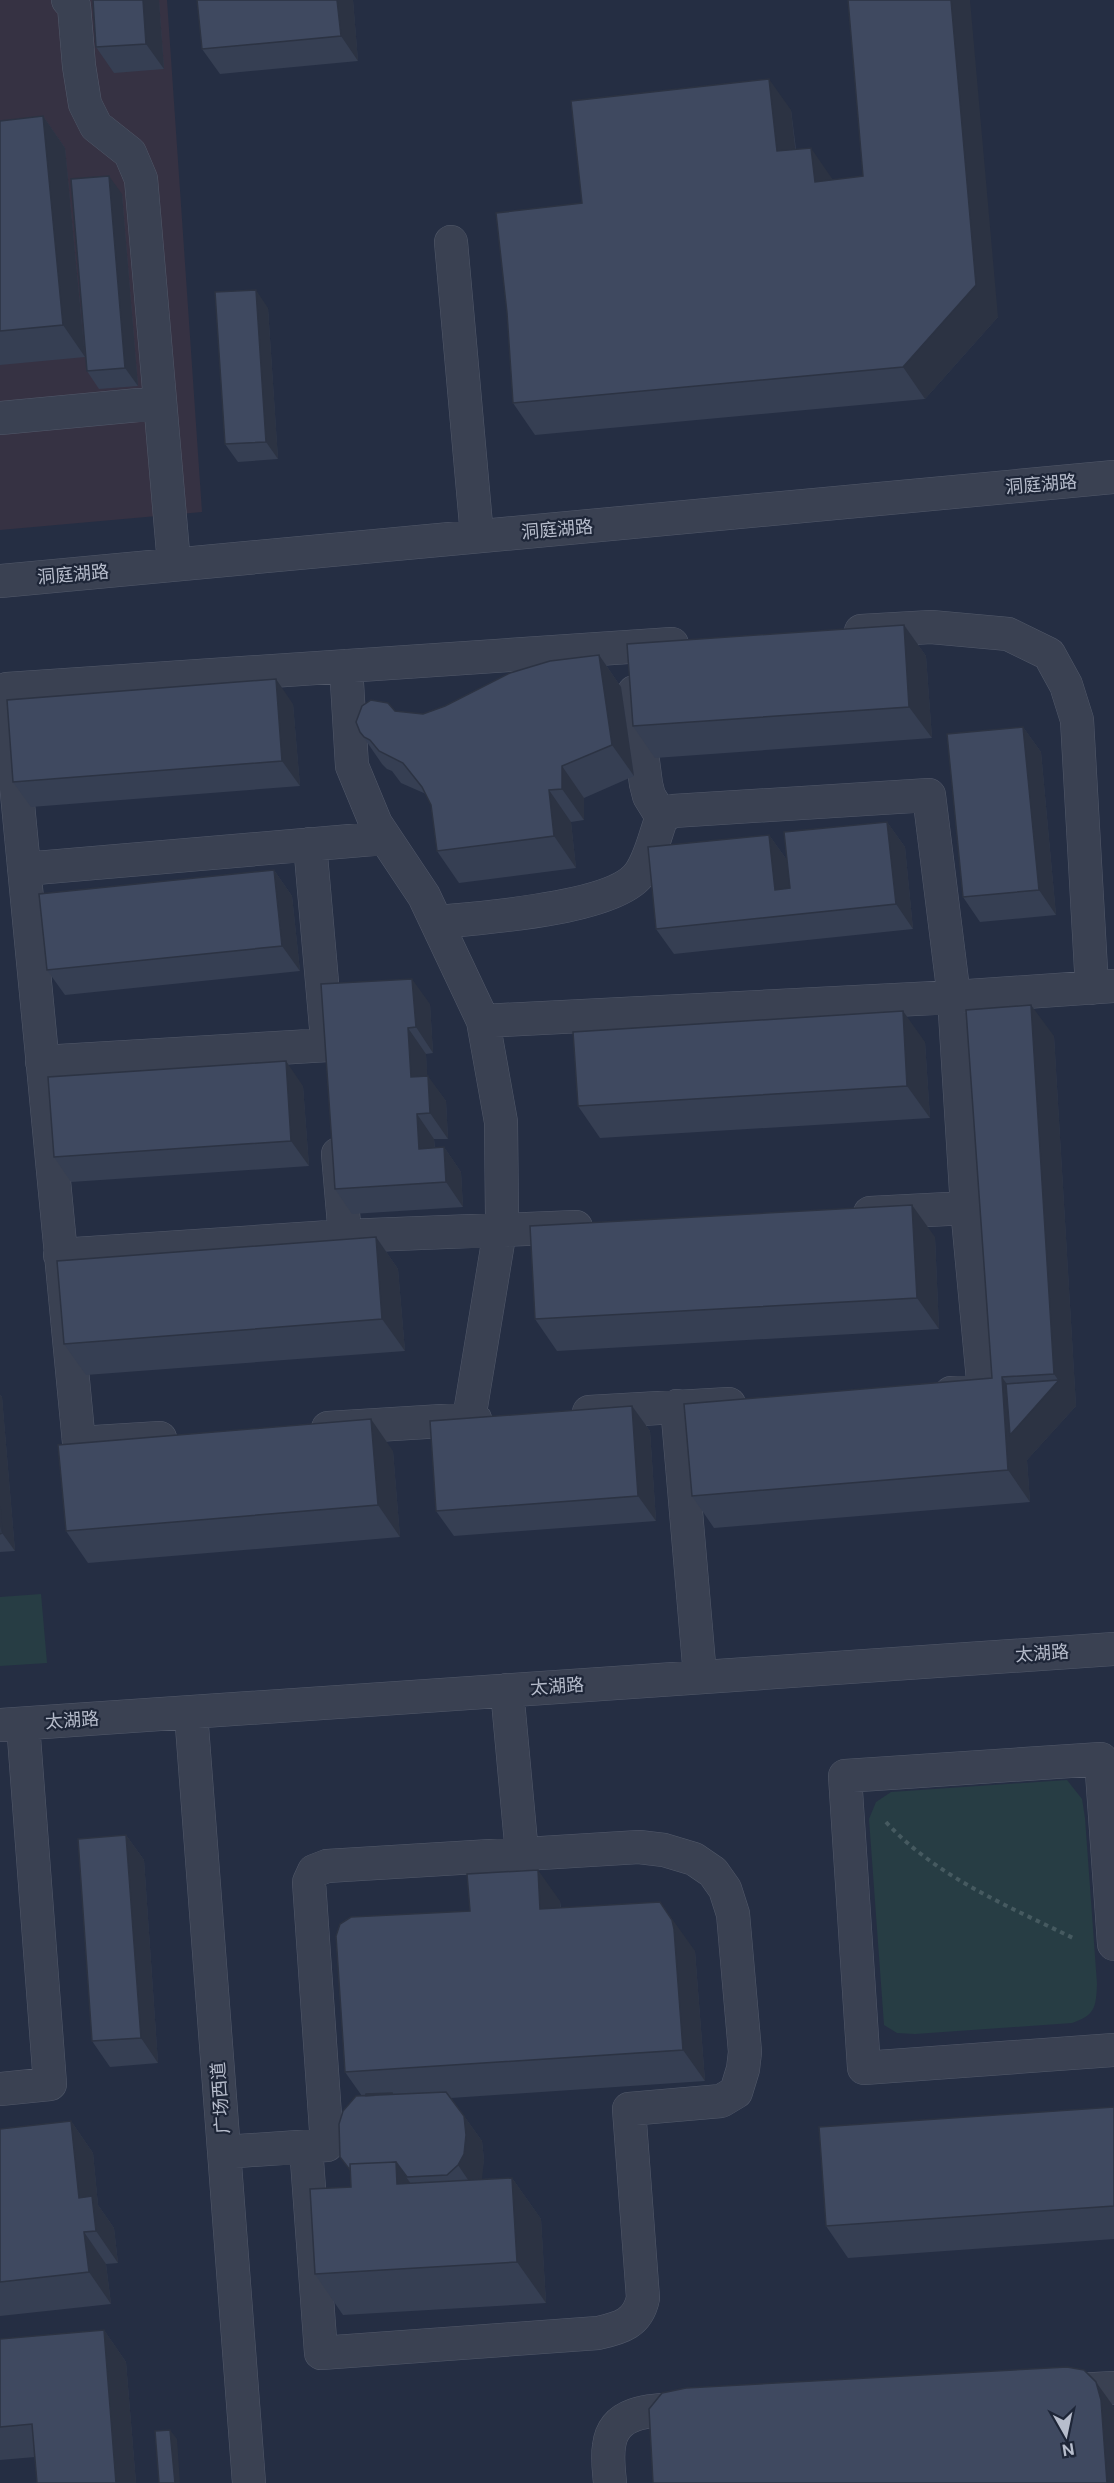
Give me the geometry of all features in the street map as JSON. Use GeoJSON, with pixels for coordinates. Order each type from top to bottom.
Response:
{"type":"FeatureCollection","features":[{"type":"Feature","properties":{"kind":"street"},"geometry":{"type":"LineString","coordinates":[[72,2],[85,104],[96,126],[130,153],[141,179],[174,564]]}},
{"type":"Feature","properties":{"kind":"street"},"geometry":{"type":"LineString","coordinates":[[451,242],[477,536]]}},
{"type":"Feature","properties":{"kind":"street"},"geometry":{"type":"LineString","coordinates":[[0,418],[160,403]]}},
{"type":"Feature","properties":{"kind":"street","name":"洞庭湖路"},"geometry":{"type":"LineString","coordinates":[[0,581],[1114,477]]}},
{"type":"Feature","properties":{"kind":"street"},"geometry":{"type":"LineString","coordinates":[[483,1021],[954,997],[1103,987],[1077,720],[1066,685],[1049,654],[1008,634],[931,627],[826,634]]}},
{"type":"Feature","properties":{"kind":"street"},"geometry":{"type":"LineString","coordinates":[[185,1436],[79,1443],[7,689],[698,642]]}},
{"type":"Feature","properties":{"kind":"street"},"geometry":{"type":"LineString","coordinates":[[628,647],[645,784],[649,796],[662,817]]}},
{"type":"Feature","properties":{"kind":"street"},"geometry":{"type":"LineString","coordinates":[[346,666],[352,766],[376,824],[424,896],[483,1021],[501,1122],[502,1218],[469,1419]]}},
{"type":"Feature","properties":{"kind":"street"},"geometry":{"type":"LineString","coordinates":[[437,922],[502,916],[588,902],[619,889],[639,875],[650,854],[662,817],[673,811],[929,795],[954,997],[968,1208],[984,1391],[925,1394]]}},
{"type":"Feature","properties":{"kind":"street"},"geometry":{"type":"LineString","coordinates":[[24,869],[385,838]]}},
{"type":"Feature","properties":{"kind":"street"},"geometry":{"type":"LineString","coordinates":[[310,844],[331,1079]]}},
{"type":"Feature","properties":{"kind":"street"},"geometry":{"type":"LineString","coordinates":[[42,1062],[328,1045]]}},
{"type":"Feature","properties":{"kind":"street"},"geometry":{"type":"LineString","coordinates":[[335,1124],[345,1236]]}},
{"type":"Feature","properties":{"kind":"street"},"geometry":{"type":"LineString","coordinates":[[839,1214],[968,1208]]}},
{"type":"Feature","properties":{"kind":"street"},"geometry":{"type":"LineString","coordinates":[[60,1255],[345,1236],[605,1226]]}},
{"type":"Feature","properties":{"kind":"street"},"geometry":{"type":"LineString","coordinates":[[561,1413],[760,1402]]}},
{"type":"Feature","properties":{"kind":"street"},"geometry":{"type":"LineString","coordinates":[[677,1406],[700,1676]]}},
{"type":"Feature","properties":{"kind":"street"},"geometry":{"type":"LineString","coordinates":[[304,1429],[504,1417]]}},
{"type":"Feature","properties":{"kind":"street","name":"太湖路"},"geometry":{"type":"LineString","coordinates":[[11,1724],[1114,1649]]}},
{"type":"Feature","properties":{"kind":"street"},"geometry":{"type":"LineString","coordinates":[[507,1690],[522,1854]]}},
{"type":"Feature","properties":{"kind":"street","name":"广场西道"},"geometry":{"type":"LineString","coordinates":[[191,1713],[249,2483]]}},
{"type":"Feature","properties":{"kind":"street"},"geometry":{"type":"LineString","coordinates":[[0,2089],[50,2085],[11,1724]]}},
{"type":"Feature","properties":{"kind":"street"},"geometry":{"type":"LineString","coordinates":[[1099,1943],[1101,1759],[845,1776],[864,2068],[1114,2050]]}},
{"type":"Feature","properties":{"kind":"street"},"geometry":{"type":"LineString","coordinates":[[224,2152],[327,2145],[309,1882],[314,1871],[327,1866],[639,1847],[694,1859],[713,1872],[725,1889],[733,1914],[745,2052],[743,2069],[736,2092],[721,2101],[629,2109],[642,2286],[640,2310],[625,2327],[598,2333],[321,2353],[306,2147]]}},
{"type":"Feature","properties":{"kind":"street"},"geometry":{"type":"LineString","coordinates":[[1030,2392],[1114,2388]]}},
{"type":"Feature","properties":{"kind":"street"},"geometry":{"type":"LineString","coordinates":[[610,2483],[609,2444],[614,2431],[630,2414],[719,2408]]}},
{"type":"Feature","properties":{"kind":"path"},"geometry":{"type":"LineString","coordinates":[[883,1819],[940,1868],[1012,1908],[1099,1943]]}},
{"type":"Feature","properties":{"kind":"shaded area"},"geometry":{"type":"Polygon","coordinates":[[[0,0],[167,0],[202,512],[0,530],[0,0]]]}},
{"type":"Feature","properties":{"kind":"shaded area"},"geometry":{"type":"Polygon","coordinates":[[[41,1594],[47,1663],[0,1666],[0,1597],[41,1594]]]}},
{"type":"Feature","properties":{"kind":"shaded area"},"geometry":{"type":"Polygon","coordinates":[[[1067,1780],[1082,1799],[1085,1818],[1097,1984],[1093,2010],[1072,2023],[915,2034],[897,2033],[884,2025],[869,1819],[876,1802],[891,1792],[1067,1780]]]}},
{"type":"Feature","properties":{"kind":"building"},"geometry":{"type":"Polygon","coordinates":[[[93,0],[143,0],[146,44],[96,47],[93,0]]]}},
{"type":"Feature","properties":{"kind":"building"},"geometry":{"type":"Polygon","coordinates":[[[197,0],[337,0],[341,36],[202,49],[197,0]]]}},
{"type":"Feature","properties":{"kind":"building"},"geometry":{"type":"Polygon","coordinates":[[[848,0],[951,0],[976,285],[903,367],[513,403],[507,313],[496,213],[582,203],[571,101],[769,79],[777,151],[811,148],[815,182],[863,176],[848,0]]]}},
{"type":"Feature","properties":{"kind":"building"},"geometry":{"type":"Polygon","coordinates":[[[43,116],[63,325],[0,331],[0,121],[43,116]]]}},
{"type":"Feature","properties":{"kind":"building"},"geometry":{"type":"Polygon","coordinates":[[[109,176],[125,368],[87,371],[71,179],[109,176]]]}},
{"type":"Feature","properties":{"kind":"building"},"geometry":{"type":"Polygon","coordinates":[[[256,290],[266,442],[225,444],[215,292],[256,290]]]}},
{"type":"Feature","properties":{"kind":"building"},"geometry":{"type":"Polygon","coordinates":[[[904,625],[909,707],[633,726],[627,644],[904,625]]]}},
{"type":"Feature","properties":{"kind":"building"},"geometry":{"type":"Polygon","coordinates":[[[599,655],[612,745],[562,766],[562,789],[549,790],[554,836],[437,851],[431,805],[422,787],[403,763],[379,751],[360,732],[356,722],[362,706],[371,700],[388,703],[395,711],[423,714],[445,706],[510,673],[550,661],[599,655]]]}},
{"type":"Feature","properties":{"kind":"building"},"geometry":{"type":"Polygon","coordinates":[[[276,679],[282,761],[13,782],[7,700],[276,679]]]}},
{"type":"Feature","properties":{"kind":"building"},"geometry":{"type":"Polygon","coordinates":[[[1023,727],[1039,890],[963,897],[947,734],[1023,727]]]}},
{"type":"Feature","properties":{"kind":"building"},"geometry":{"type":"Polygon","coordinates":[[[887,822],[896,904],[656,929],[648,847],[769,835],[775,890],[790,888],[784,832],[887,822]]]}},
{"type":"Feature","properties":{"kind":"building"},"geometry":{"type":"Polygon","coordinates":[[[274,870],[282,946],[47,970],[39,894],[274,870]]]}},
{"type":"Feature","properties":{"kind":"building"},"geometry":{"type":"Polygon","coordinates":[[[412,979],[416,1027],[408,1028],[411,1077],[428,1076],[430,1113],[417,1114],[419,1149],[444,1147],[446,1182],[335,1189],[321,984],[412,979]]]}},
{"type":"Feature","properties":{"kind":"building"},"geometry":{"type":"Polygon","coordinates":[[[1031,1005],[1054,1374],[1002,1377],[1008,1470],[692,1496],[684,1404],[992,1378],[966,1010],[1031,1005]]]}},
{"type":"Feature","properties":{"kind":"building"},"geometry":{"type":"Polygon","coordinates":[[[903,1011],[907,1086],[578,1106],[573,1032],[903,1011]]]}},
{"type":"Feature","properties":{"kind":"building"},"geometry":{"type":"Polygon","coordinates":[[[286,1061],[291,1141],[54,1157],[48,1077],[286,1061]]]}},
{"type":"Feature","properties":{"kind":"building"},"geometry":{"type":"Polygon","coordinates":[[[912,1205],[917,1298],[535,1319],[530,1226],[912,1205]]]}},
{"type":"Feature","properties":{"kind":"building"},"geometry":{"type":"Polygon","coordinates":[[[376,1237],[382,1319],[64,1344],[57,1261],[376,1237]]]}},
{"type":"Feature","properties":{"kind":"building"},"geometry":{"type":"Polygon","coordinates":[[[1059,1380],[1010,1435],[1006,1384],[1059,1380]]]}},
{"type":"Feature","properties":{"kind":"building"},"geometry":{"type":"Polygon","coordinates":[[[632,1406],[638,1496],[436,1511],[430,1421],[632,1406]]]}},
{"type":"Feature","properties":{"kind":"building"},"geometry":{"type":"Polygon","coordinates":[[[371,1419],[378,1505],[66,1531],[58,1445],[371,1419]]]}},
{"type":"Feature","properties":{"kind":"building"},"geometry":{"type":"Polygon","coordinates":[[[0,1506],[2,1533],[0,1534],[0,1506]]]}},
{"type":"Feature","properties":{"kind":"building"},"geometry":{"type":"Polygon","coordinates":[[[126,1835],[141,2038],[92,2041],[78,1839],[126,1835]]]}},
{"type":"Feature","properties":{"kind":"building"},"geometry":{"type":"Polygon","coordinates":[[[538,1870],[540,1909],[660,1902],[672,1920],[674,1929],[683,2050],[345,2072],[336,1936],[340,1924],[351,1917],[470,1911],[467,1874],[538,1870]]]}},
{"type":"Feature","properties":{"kind":"building"},"geometry":{"type":"Polygon","coordinates":[[[446,2092],[464,2116],[466,2135],[464,2154],[458,2165],[447,2175],[407,2177],[396,2162],[350,2164],[350,2170],[340,2157],[339,2124],[343,2111],[356,2096],[446,2092]]]}},
{"type":"Feature","properties":{"kind":"building"},"geometry":{"type":"Polygon","coordinates":[[[366,2094],[392,2094],[366,2096],[366,2094]]]}},
{"type":"Feature","properties":{"kind":"building"},"geometry":{"type":"Polygon","coordinates":[[[1114,2107],[1114,2206],[826,2226],[819,2127],[1114,2107]]]}},
{"type":"Feature","properties":{"kind":"building"},"geometry":{"type":"Polygon","coordinates":[[[71,2121],[79,2198],[92,2196],[96,2231],[84,2232],[89,2272],[0,2282],[0,2129],[71,2121]]]}},
{"type":"Feature","properties":{"kind":"building"},"geometry":{"type":"Polygon","coordinates":[[[396,2162],[397,2184],[512,2178],[517,2262],[315,2274],[310,2189],[351,2187],[350,2164],[396,2162]]]}},
{"type":"Feature","properties":{"kind":"building"},"geometry":{"type":"Polygon","coordinates":[[[104,2330],[116,2483],[37,2483],[32,2424],[0,2427],[0,2339],[104,2330]]]}},
{"type":"Feature","properties":{"kind":"building"},"geometry":{"type":"Polygon","coordinates":[[[1067,2367],[1084,2370],[1096,2382],[1101,2400],[1107,2483],[653,2483],[649,2409],[662,2393],[686,2388],[1067,2367]]]}},
{"type":"Feature","properties":{"kind":"building"},"geometry":{"type":"Polygon","coordinates":[[[170,2430],[175,2483],[159,2483],[155,2431],[170,2430]]]}}]}
